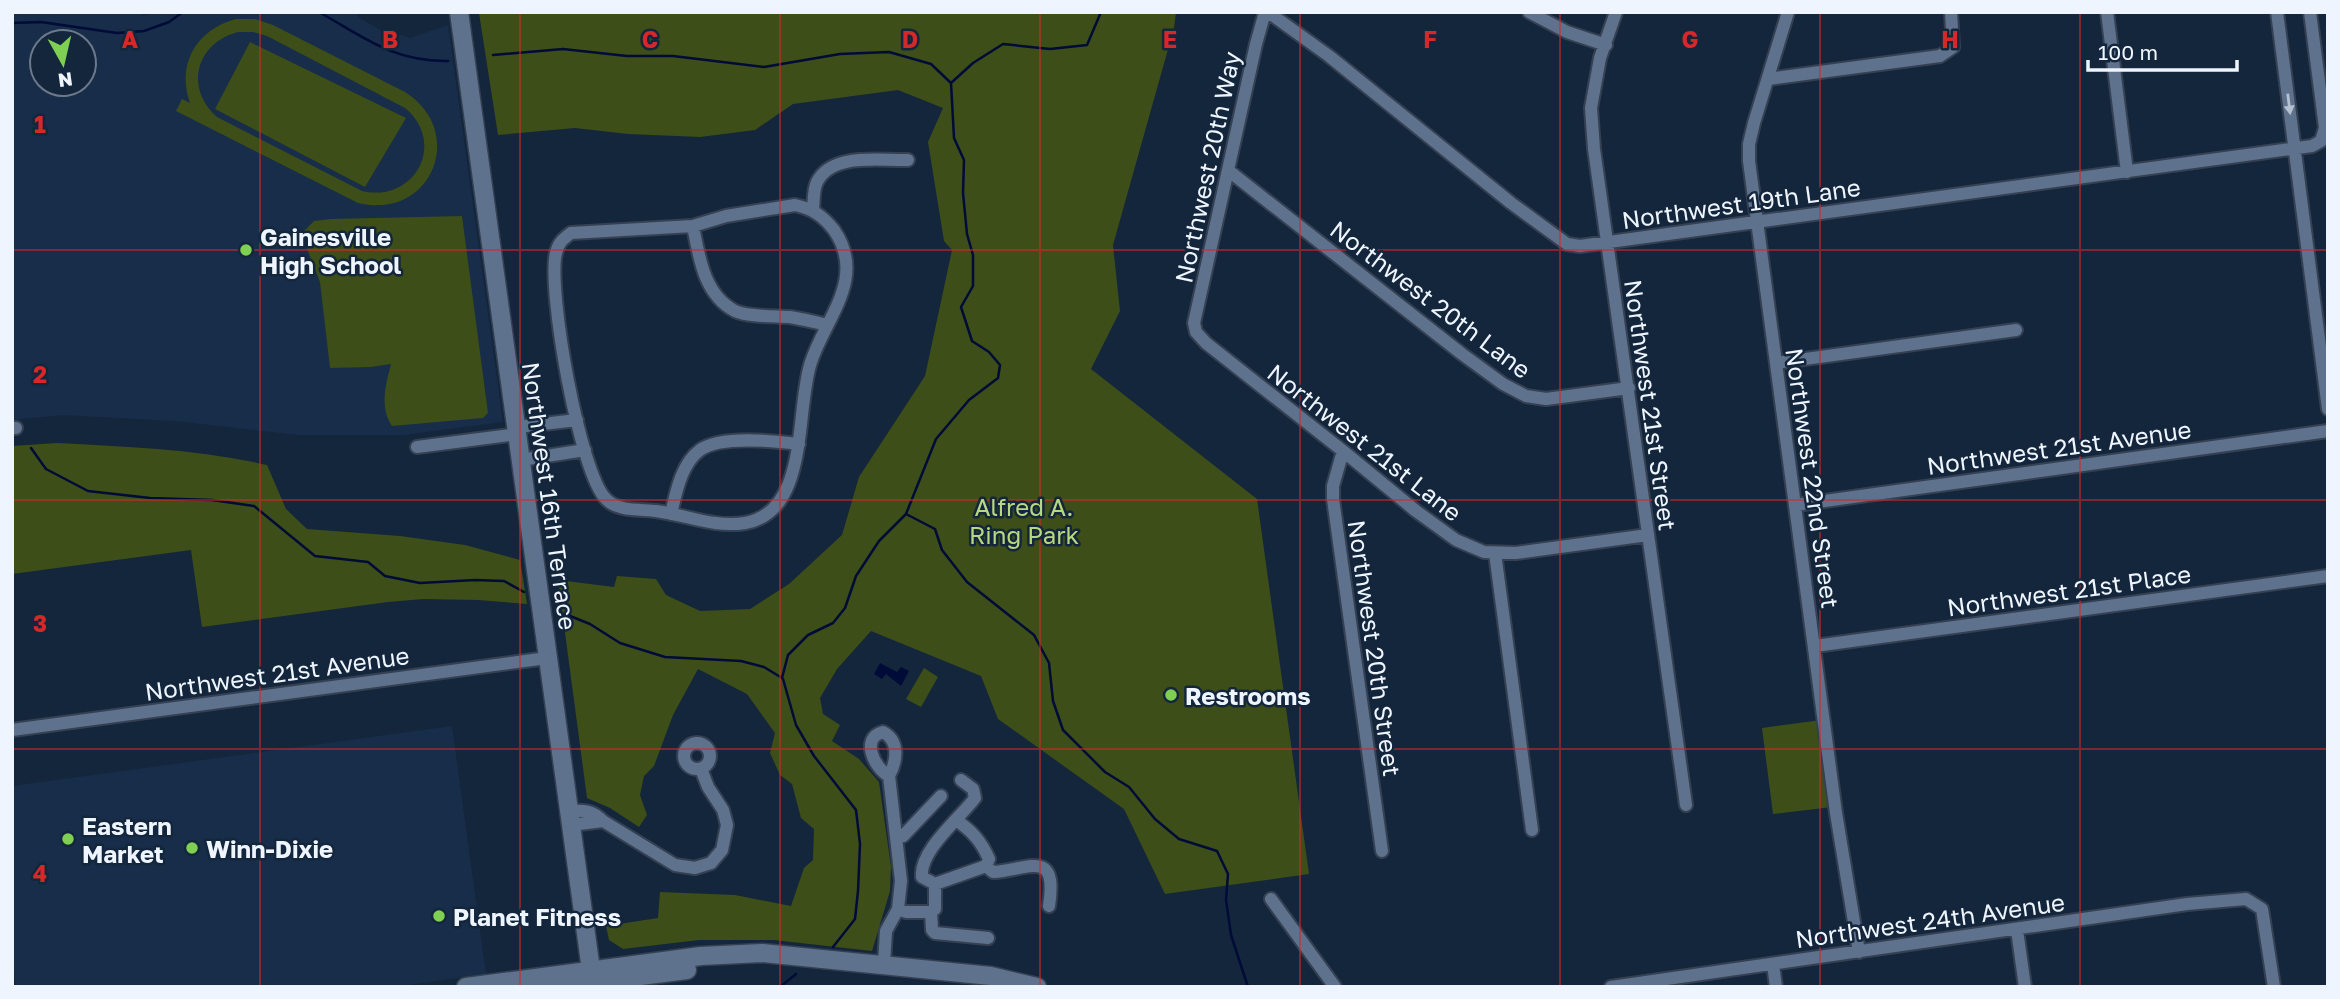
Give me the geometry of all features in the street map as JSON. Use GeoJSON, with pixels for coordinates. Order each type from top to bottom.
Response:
{"type":"FeatureCollection","features":[{"type":"Feature","properties":{"kind":"street","name":"Northwest 16th Terrace"},"geometry":{"type":"LineString","coordinates":[[459,12],[592,980]]}},
{"type":"Feature","properties":{"kind":"street","name":"Northwest 20th Way"},"geometry":{"type":"LineString","coordinates":[[1196,332],[1194,323],[1256,44],[1267,12]]}},
{"type":"Feature","properties":{"kind":"street","name":"Northwest 19th Lane"},"geometry":{"type":"LineString","coordinates":[[1267,12],[1329,56],[1511,203],[1567,244],[1580,246],[2295,150]]}},
{"type":"Feature","properties":{"kind":"street"},"geometry":{"type":"LineString","coordinates":[[1529,12],[1567,32],[1606,45]]}},
{"type":"Feature","properties":{"kind":"street","name":"Northwest 21st Street"},"geometry":{"type":"LineString","coordinates":[[1616,12],[1600,58],[1591,108],[1594,149],[1686,805]]}},
{"type":"Feature","properties":{"kind":"street","name":"Northwest 22nd Street"},"geometry":{"type":"LineString","coordinates":[[1788,12],[1749,144],[1751,179],[1797,505],[1836,813],[1859,952]]}},
{"type":"Feature","properties":{"kind":"street"},"geometry":{"type":"LineString","coordinates":[[1768,79],[1940,56],[1953,47],[1951,12]]}},
{"type":"Feature","properties":{"kind":"street"},"geometry":{"type":"LineString","coordinates":[[2106,12],[2127,172]]}},
{"type":"Feature","properties":{"kind":"street"},"geometry":{"type":"LineString","coordinates":[[2277,12],[2328,409]]}},
{"type":"Feature","properties":{"kind":"street"},"geometry":{"type":"LineString","coordinates":[[2295,150],[2321,141],[2325,128],[2310,12]]}},
{"type":"Feature","properties":{"kind":"street"},"geometry":{"type":"LineString","coordinates":[[813,209],[815,184],[826,170],[842,162],[908,160]]}},
{"type":"Feature","properties":{"kind":"street","name":"Northwest 20th Lane"},"geometry":{"type":"LineString","coordinates":[[1229,171],[1503,384],[1526,396],[1546,399],[1629,388]]}},
{"type":"Feature","properties":{"kind":"street"},"geometry":{"type":"LineString","coordinates":[[795,205],[813,209],[827,222],[846,252],[847,274],[842,294],[810,363],[794,469],[782,499],[764,515],[747,523],[722,525],[671,514],[626,509],[607,501],[597,486],[585,450],[567,374],[555,297],[556,253],[561,241],[572,233],[693,226],[767,208],[795,205]]}},
{"type":"Feature","properties":{"kind":"street"},"geometry":{"type":"LineString","coordinates":[[693,226],[701,268],[710,287],[737,312],[793,317],[827,325]]}},
{"type":"Feature","properties":{"kind":"street"},"geometry":{"type":"LineString","coordinates":[[1776,363],[2016,330]]}},
{"type":"Feature","properties":{"kind":"street","name":"Northwest 21st Lane"},"geometry":{"type":"LineString","coordinates":[[1196,332],[1206,343],[1456,540],[1484,552],[1495,553],[1648,535]]}},
{"type":"Feature","properties":{"kind":"street"},"geometry":{"type":"LineString","coordinates":[[417,447],[577,420]]}},
{"type":"Feature","properties":{"kind":"street","name":"Northwest 21st Avenue"},"geometry":{"type":"LineString","coordinates":[[1797,505],[2328,431]]}},
{"type":"Feature","properties":{"kind":"street"},"geometry":{"type":"LineString","coordinates":[[671,514],[676,490],[687,465],[701,449],[720,443],[741,441],[799,444]]}},
{"type":"Feature","properties":{"kind":"street"},"geometry":{"type":"LineString","coordinates":[[521,460],[585,450]]}},
{"type":"Feature","properties":{"kind":"street","name":"Northwest 20th Street"},"geometry":{"type":"LineString","coordinates":[[1343,451],[1333,486],[1333,499],[1382,851]]}},
{"type":"Feature","properties":{"kind":"street"},"geometry":{"type":"LineString","coordinates":[[1495,553],[1532,830]]}},
{"type":"Feature","properties":{"kind":"street","name":"Northwest 21st Place"},"geometry":{"type":"LineString","coordinates":[[1815,646],[2328,576]]}},
{"type":"Feature","properties":{"kind":"street","name":"Northwest 21st Avenue"},"geometry":{"type":"LineString","coordinates":[[12,730],[547,658]]}},
{"type":"Feature","properties":{"kind":"street"},"geometry":{"type":"LineString","coordinates":[[570,818],[590,811],[675,865],[695,868],[711,863],[722,850],[727,825],[723,810],[708,787],[701,769]]}},
{"type":"Feature","properties":{"kind":"street"},"geometry":{"type":"LineString","coordinates":[[884,964],[886,931],[898,909],[901,865],[889,776]]}},
{"type":"Feature","properties":{"kind":"street"},"geometry":{"type":"LineString","coordinates":[[957,820],[974,833],[989,859],[986,866],[936,884],[922,877],[922,866],[932,848],[975,798],[973,789],[961,780]]}},
{"type":"Feature","properties":{"kind":"street"},"geometry":{"type":"LineString","coordinates":[[896,837],[903,836],[941,796]]}},
{"type":"Feature","properties":{"kind":"street"},"geometry":{"type":"LineString","coordinates":[[986,866],[993,873],[1031,864],[1045,869],[1050,875],[1052,885],[1049,906]]}},
{"type":"Feature","properties":{"kind":"street"},"geometry":{"type":"LineString","coordinates":[[901,865],[922,866]]}},
{"type":"Feature","properties":{"kind":"street"},"geometry":{"type":"LineString","coordinates":[[936,884],[935,908],[931,912],[932,930],[935,933],[988,938]]}},
{"type":"Feature","properties":{"kind":"street"},"geometry":{"type":"LineString","coordinates":[[1271,899],[1335,987]]}},
{"type":"Feature","properties":{"kind":"street","name":"Northwest 24th Avenue"},"geometry":{"type":"LineString","coordinates":[[1611,987],[2188,904],[2246,899],[2262,909],[2274,987]]}},
{"type":"Feature","properties":{"kind":"street"},"geometry":{"type":"LineString","coordinates":[[898,909],[906,912],[931,912]]}},
{"type":"Feature","properties":{"kind":"street"},"geometry":{"type":"LineString","coordinates":[[2017,930],[2025,987]]}},
{"type":"Feature","properties":{"kind":"street"},"geometry":{"type":"LineString","coordinates":[[555,987],[729,954],[785,954],[884,964],[991,976],[1037,987]]}},
{"type":"Feature","properties":{"kind":"street"},"geometry":{"type":"LineString","coordinates":[[1773,964],[1776,987]]}},
{"type":"Feature","properties":{"kind":"street"},"geometry":{"type":"LineString","coordinates":[[466,987],[592,980]]}},
{"type":"Feature","properties":{"kind":"shaded area","name":"Gainesville High School"},"geometry":{"type":"Polygon","coordinates":[[[12,12],[142,12],[143,16],[157,12],[356,12],[358,17],[386,33],[410,38],[448,25],[503,422],[403,435],[298,435],[175,421],[63,415],[12,420],[12,12]]]}},
{"type":"Feature","properties":{"kind":"shaded area"},"geometry":{"type":"Polygon","coordinates":[[[880,663],[897,672],[901,667],[909,671],[901,686],[886,674],[882,679],[874,674],[880,663]]]}},
{"type":"Feature","properties":{"kind":"shaded area"},"geometry":{"type":"Polygon","coordinates":[[[452,726],[486,974],[393,987],[16,987],[12,956],[12,786],[452,726]]]}},
{"type":"Feature","properties":{"kind":"green space","name":"Alfred A. Ring Park"},"geometry":{"type":"Polygon","coordinates":[[[1176,12],[1174,28],[1113,245],[1120,311],[1091,369],[1257,499],[1309,874],[1165,894],[1124,809],[998,719],[981,676],[871,631],[837,669],[820,698],[823,714],[840,725],[832,741],[859,759],[879,782],[891,867],[890,891],[872,951],[774,940],[699,940],[623,949],[609,940],[606,926],[658,918],[660,892],[735,895],[791,906],[804,868],[813,860],[814,829],[801,818],[792,784],[780,775],[770,753],[775,733],[747,694],[698,669],[673,715],[654,766],[644,776],[640,795],[647,815],[639,827],[610,808],[587,798],[558,580],[614,587],[617,576],[656,579],[666,595],[700,611],[750,609],[789,584],[842,535],[859,477],[925,376],[952,250],[944,241],[928,142],[943,108],[898,90],[793,104],[755,130],[700,137],[628,134],[575,128],[498,135],[479,13],[1176,12]]]}},
{"type":"Feature","properties":{"kind":"green space"},"geometry":{"type":"Polygon","coordinates":[[[236,19],[255,19],[273,25],[405,92],[424,109],[435,129],[437,149],[433,169],[422,186],[405,199],[384,205],[358,203],[176,111],[182,99],[190,103],[186,75],[193,50],[210,31],[236,19]],[[238,32],[224,38],[204,56],[199,68],[200,93],[217,117],[362,191],[381,192],[397,188],[410,179],[419,167],[424,153],[423,137],[417,122],[405,108],[267,36],[238,32]]]}},
{"type":"Feature","properties":{"kind":"green space"},"geometry":{"type":"Polygon","coordinates":[[[250,42],[406,118],[365,187],[215,109],[250,42]]]}},
{"type":"Feature","properties":{"kind":"green space"},"geometry":{"type":"Polygon","coordinates":[[[462,216],[488,413],[483,418],[392,426],[385,403],[391,364],[330,368],[320,282],[304,241],[304,231],[314,221],[331,219],[462,216]]]}},
{"type":"Feature","properties":{"kind":"green space"},"geometry":{"type":"Polygon","coordinates":[[[57,443],[189,452],[267,465],[286,509],[307,529],[400,536],[465,545],[520,560],[527,604],[423,599],[202,627],[191,550],[12,574],[12,446],[57,443]]]}},
{"type":"Feature","properties":{"kind":"green space"},"geometry":{"type":"Polygon","coordinates":[[[924,668],[938,677],[921,707],[906,699],[924,668]]]}},
{"type":"Feature","properties":{"kind":"green space"},"geometry":{"type":"Polygon","coordinates":[[[1821,720],[1832,807],[1773,814],[1762,728],[1821,720]]]}},
{"type":"Feature","properties":{"kind":"waterway"},"geometry":{"type":"LineString","coordinates":[[12,23],[41,22],[117,33],[144,31],[169,22],[183,12]]}},
{"type":"Feature","properties":{"kind":"waterway"},"geometry":{"type":"LineString","coordinates":[[319,12],[380,47],[412,57],[448,61]]}},
{"type":"Feature","properties":{"kind":"waterway"},"geometry":{"type":"LineString","coordinates":[[782,678],[788,655],[808,635],[833,623],[845,608],[856,576],[879,541],[906,514],[936,439],[969,400],[998,378],[1000,365],[989,352],[972,341],[961,307],[973,286],[973,255],[967,234],[963,193],[964,160],[954,138],[951,83],[973,63],[1003,44],[1050,49],[1087,45],[1101,12]]}},
{"type":"Feature","properties":{"kind":"waterway"},"geometry":{"type":"LineString","coordinates":[[493,55],[563,49],[627,56],[673,56],[764,67],[840,54],[889,52],[931,64],[951,83]]}},
{"type":"Feature","properties":{"kind":"waterway"},"geometry":{"type":"LineString","coordinates":[[31,448],[46,469],[88,491],[150,498],[212,500],[254,506],[315,556],[368,562],[385,576],[420,583],[504,581],[524,592]]}},
{"type":"Feature","properties":{"kind":"waterway"},"geometry":{"type":"LineString","coordinates":[[906,514],[935,529],[942,550],[967,582],[1034,635],[1049,663],[1053,701],[1063,730],[1105,772],[1129,787],[1155,819],[1179,839],[1217,851],[1228,874],[1226,900],[1231,935],[1248,987]]}},
{"type":"Feature","properties":{"kind":"waterway"},"geometry":{"type":"LineString","coordinates":[[565,614],[590,624],[620,643],[665,657],[741,661],[764,667],[782,678]]}},
{"type":"Feature","properties":{"kind":"waterway"},"geometry":{"type":"LineString","coordinates":[[783,679],[796,725],[814,756],[856,810],[860,844],[855,919],[833,947]]}},
{"type":"Feature","properties":{"kind":"waterway"},"geometry":{"type":"LineString","coordinates":[[780,987],[796,974]]}},
{"type":"Feature","properties":{"kind":"place","name":"Gainesville High School"},"geometry":{"type":"Point","coordinates":[246,250]}},
{"type":"Feature","properties":{"kind":"place","name":"Restrooms"},"geometry":{"type":"Point","coordinates":[1171,695]}},
{"type":"Feature","properties":{"kind":"place","name":"Eastern Market"},"geometry":{"type":"Point","coordinates":[68,839]}},
{"type":"Feature","properties":{"kind":"place","name":"Winn-Dixie"},"geometry":{"type":"Point","coordinates":[192,848]}},
{"type":"Feature","properties":{"kind":"place","name":"Planet Fitness"},"geometry":{"type":"Point","coordinates":[439,916]}}]}
